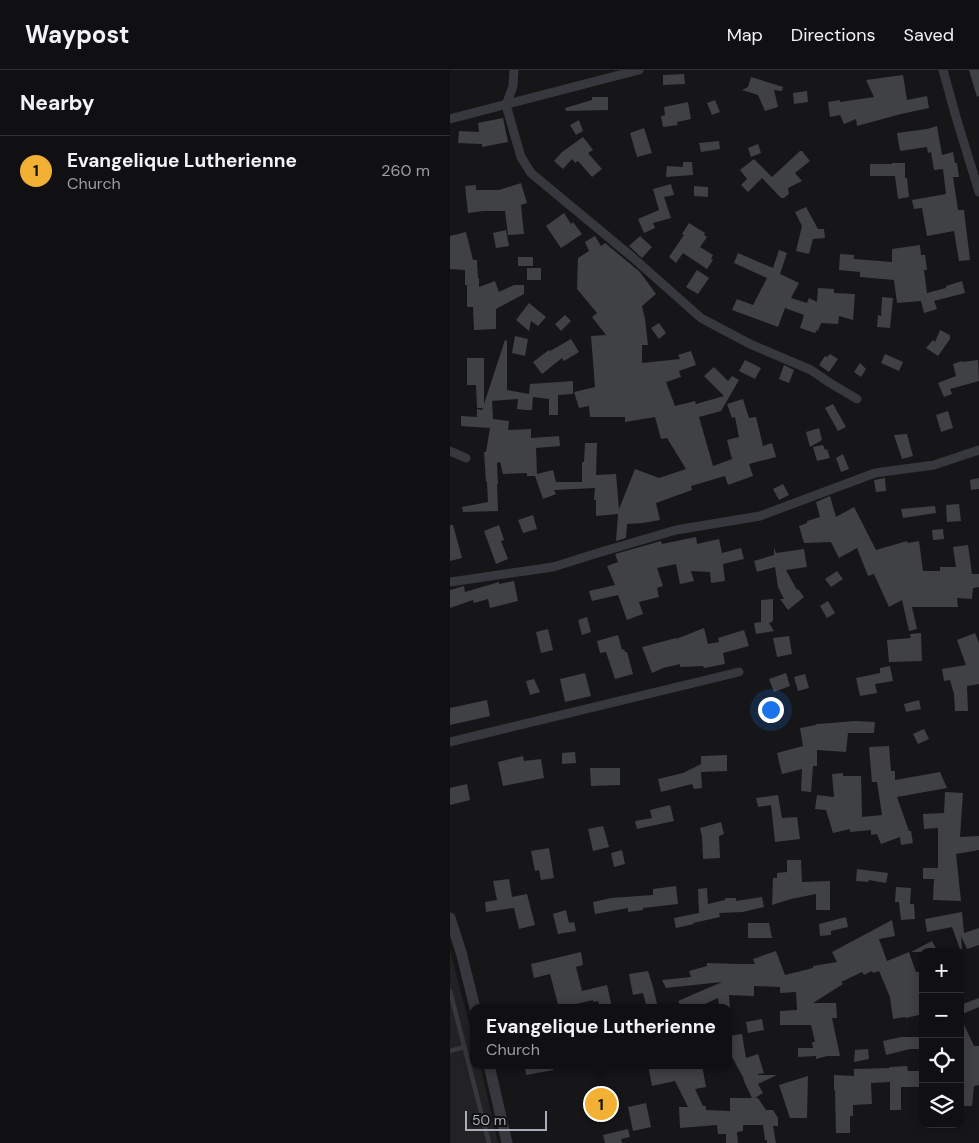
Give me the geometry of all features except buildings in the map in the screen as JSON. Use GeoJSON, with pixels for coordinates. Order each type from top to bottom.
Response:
{"type":"FeatureCollection","features":[{"type":"Feature","properties":{"kind":"street"},"geometry":{"type":"LineString","coordinates":[[514,70],[513,86],[506,105],[521,156],[531,173],[631,256],[701,318],[750,344],[811,370],[857,399]]}},
{"type":"Feature","properties":{"kind":"street"},"geometry":{"type":"LineString","coordinates":[[450,119],[639,70]]}},
{"type":"Feature","properties":{"kind":"street"},"geometry":{"type":"LineString","coordinates":[[944,70],[979,192]]}},
{"type":"Feature","properties":{"kind":"street"},"geometry":{"type":"LineString","coordinates":[[450,582],[553,567],[676,530],[760,516],[875,474],[934,465],[979,450]]}},
{"type":"Feature","properties":{"kind":"street"},"geometry":{"type":"LineString","coordinates":[[450,451],[466,458]]}},
{"type":"Feature","properties":{"kind":"street"},"geometry":{"type":"LineString","coordinates":[[450,742],[739,672]]}},
{"type":"Feature","properties":{"kind":"street"},"geometry":{"type":"LineString","coordinates":[[450,918],[474,1004]]}},
{"type":"Feature","properties":{"kind":"street"},"geometry":{"type":"LineString","coordinates":[[490,1069],[507,1143]]}},
{"type":"Feature","properties":{"kind":"lane"},"geometry":{"type":"LineString","coordinates":[[450,991],[489,1143]]}},
{"type":"Feature","properties":{"kind":"lane"},"geometry":{"type":"LineString","coordinates":[[450,1051],[464,1047]]}},
{"type":"Feature","properties":{"kind":"shaded area"},"geometry":{"type":"Polygon","coordinates":[[[450,951],[470,1027],[470,1069],[481,1069],[498,1143],[450,1143],[450,951]]]}},
{"type":"Feature","properties":{"kind":"place","name":"Evangelique Lutherienne"},"geometry":{"type":"Point","coordinates":[601,1104]}}]}
